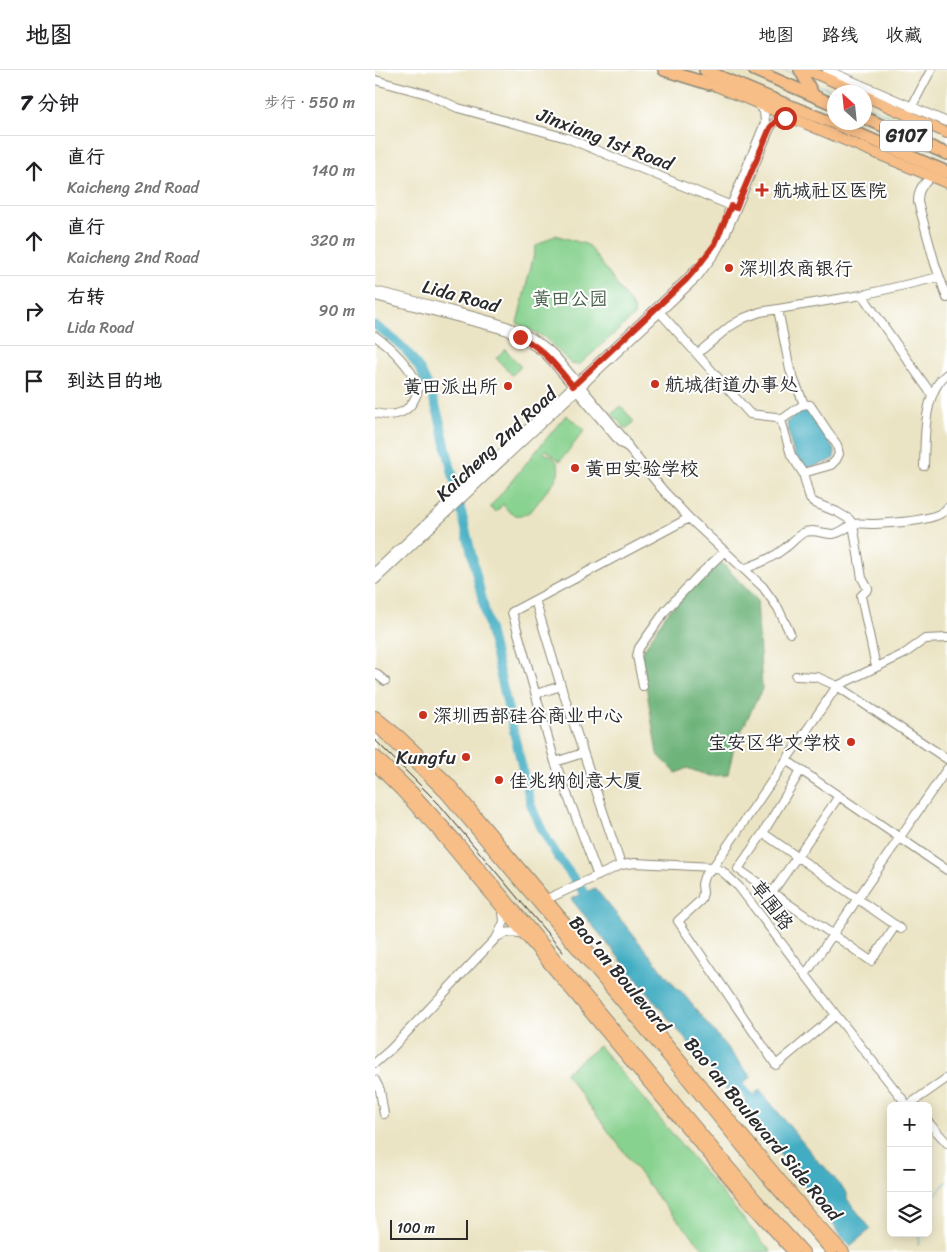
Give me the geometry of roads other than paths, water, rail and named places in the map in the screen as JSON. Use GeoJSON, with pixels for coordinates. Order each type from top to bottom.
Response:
{"type":"FeatureCollection","features":[{"type":"Feature","properties":{"kind":"highway"},"geometry":{"type":"LineString","coordinates":[[664,70],[709,84]]}},
{"type":"Feature","properties":{"kind":"highway","name":"G107"},"geometry":{"type":"LineString","coordinates":[[705,70],[947,172]]}},
{"type":"Feature","properties":{"kind":"highway"},"geometry":{"type":"LineString","coordinates":[[754,70],[827,101]]}},
{"type":"Feature","properties":{"kind":"highway"},"geometry":{"type":"LineString","coordinates":[[771,70],[800,90]]}},
{"type":"Feature","properties":{"kind":"highway"},"geometry":{"type":"LineString","coordinates":[[801,70],[815,96]]}},
{"type":"Feature","properties":{"kind":"highway","name":"G107"},"geometry":{"type":"LineString","coordinates":[[872,121],[947,154]]}},
{"type":"Feature","properties":{"kind":"main road"},"geometry":{"type":"LineString","coordinates":[[678,70],[947,183]]}},
{"type":"Feature","properties":{"kind":"main road"},"geometry":{"type":"LineString","coordinates":[[807,70],[842,85]]}},
{"type":"Feature","properties":{"kind":"main road"},"geometry":{"type":"LineString","coordinates":[[872,98],[909,111],[947,133]]}},
{"type":"Feature","properties":{"kind":"main road","name":"Bao'an Boulevard Side Road"},"geometry":{"type":"LineString","coordinates":[[375,716],[402,738],[449,784],[810,1215],[844,1252]]}},
{"type":"Feature","properties":{"kind":"main road","name":"Bao'an Boulevard"},"geometry":{"type":"LineString","coordinates":[[375,725],[445,792],[685,1077],[768,1179],[832,1252]]}},
{"type":"Feature","properties":{"kind":"main road"},"geometry":{"type":"LineString","coordinates":[[375,755],[412,791],[460,844],[757,1200],[804,1252]]}},
{"type":"Feature","properties":{"kind":"main road"},"geometry":{"type":"LineString","coordinates":[[375,765],[435,828],[749,1203],[793,1252]]}},
{"type":"Feature","properties":{"kind":"main road"},"geometry":{"type":"LineString","coordinates":[[599,961],[631,1014]]}},
{"type":"Feature","properties":{"kind":"main road"},"geometry":{"type":"LineString","coordinates":[[663,1101],[689,1119]]}},
{"type":"Feature","properties":{"kind":"street"},"geometry":{"type":"LineString","coordinates":[[827,70],[909,111],[947,122]]}},
{"type":"Feature","properties":{"kind":"street"},"geometry":{"type":"LineString","coordinates":[[909,111],[931,70]]}},
{"type":"Feature","properties":{"kind":"street","name":"Jinxiang 1st Road"},"geometry":{"type":"LineString","coordinates":[[375,80],[427,94],[458,108],[567,138],[734,207]]}},
{"type":"Feature","properties":{"kind":"street","name":"Kaicheng 2nd Road"},"geometry":{"type":"LineString","coordinates":[[734,207],[765,123],[764,111],[758,104]]}},
{"type":"Feature","properties":{"kind":"street","name":"Kaicheng 2nd Road"},"geometry":{"type":"LineString","coordinates":[[375,580],[466,490],[658,310],[690,276],[705,258],[719,236],[773,123],[779,119],[790,118]]}},
{"type":"Feature","properties":{"kind":"street"},"geometry":{"type":"LineString","coordinates":[[932,176],[921,186],[918,202],[939,277],[947,298]]}},
{"type":"Feature","properties":{"kind":"street"},"geometry":{"type":"LineString","coordinates":[[697,354],[729,327],[759,312],[862,295],[939,277]]}},
{"type":"Feature","properties":{"kind":"street","name":"Lida Road"},"geometry":{"type":"LineString","coordinates":[[375,291],[497,322],[516,329],[547,348],[557,357],[620,442],[629,448],[662,489],[689,518],[763,588],[778,608],[790,633]]}},
{"type":"Feature","properties":{"kind":"street"},"geometry":{"type":"LineString","coordinates":[[862,295],[932,395]]}},
{"type":"Feature","properties":{"kind":"street","name":"Lida Road"},"geometry":{"type":"LineString","coordinates":[[375,296],[515,334],[542,351],[577,386]]}},
{"type":"Feature","properties":{"kind":"street"},"geometry":{"type":"LineString","coordinates":[[778,309],[790,370],[804,404]]}},
{"type":"Feature","properties":{"kind":"street"},"geometry":{"type":"LineString","coordinates":[[658,310],[750,414],[776,417],[781,420],[791,455],[803,473],[810,499],[837,512],[849,519],[853,524],[862,578],[868,589],[861,596],[876,667]]}},
{"type":"Feature","properties":{"kind":"street"},"geometry":{"type":"LineString","coordinates":[[375,336],[397,354],[412,373],[419,386],[414,402],[409,408],[393,414],[383,415],[375,413]]}},
{"type":"Feature","properties":{"kind":"street"},"geometry":{"type":"LineString","coordinates":[[924,466],[926,423],[932,395],[939,382],[947,374]]}},
{"type":"Feature","properties":{"kind":"street"},"geometry":{"type":"LineString","coordinates":[[781,420],[804,404],[810,405],[837,445],[839,454],[831,465],[803,473]]}},
{"type":"Feature","properties":{"kind":"street","name":"Kaicheng 2nd Road"},"geometry":{"type":"LineString","coordinates":[[375,572],[451,505]]}},
{"type":"Feature","properties":{"kind":"street"},"geometry":{"type":"LineString","coordinates":[[744,569],[768,560],[785,549],[803,532],[811,531],[833,534],[853,524],[896,523],[937,516],[946,512]]}},
{"type":"Feature","properties":{"kind":"street"},"geometry":{"type":"LineString","coordinates":[[598,876],[555,762],[512,612],[689,518]]}},
{"type":"Feature","properties":{"kind":"street"},"geometry":{"type":"LineString","coordinates":[[643,686],[637,656],[639,648],[666,610],[725,551]]}},
{"type":"Feature","properties":{"kind":"street"},"geometry":{"type":"LineString","coordinates":[[535,600],[561,686],[621,865]]}},
{"type":"Feature","properties":{"kind":"street"},"geometry":{"type":"LineString","coordinates":[[836,1016],[776,1065],[678,921],[701,900],[703,893],[701,884],[704,877],[713,867],[837,686],[904,654],[925,639],[947,638]]}},
{"type":"Feature","properties":{"kind":"street"},"geometry":{"type":"LineString","coordinates":[[375,673],[385,681]]}},
{"type":"Feature","properties":{"kind":"street"},"geometry":{"type":"LineString","coordinates":[[796,676],[817,678],[837,686],[947,759]]}},
{"type":"Feature","properties":{"kind":"street"},"geometry":{"type":"LineString","coordinates":[[536,694],[561,686]]}},
{"type":"Feature","properties":{"kind":"street"},"geometry":{"type":"LineString","coordinates":[[555,762],[583,752]]}},
{"type":"Feature","properties":{"kind":"street"},"geometry":{"type":"LineString","coordinates":[[786,760],[947,870]]}},
{"type":"Feature","properties":{"kind":"street"},"geometry":{"type":"LineString","coordinates":[[805,975],[947,769]]}},
{"type":"Feature","properties":{"kind":"street"},"geometry":{"type":"LineString","coordinates":[[763,833],[899,927],[871,961],[738,869],[763,833],[801,770]]}},
{"type":"Feature","properties":{"kind":"street"},"geometry":{"type":"LineString","coordinates":[[765,903],[839,796]]}},
{"type":"Feature","properties":{"kind":"street"},"geometry":{"type":"LineString","coordinates":[[547,899],[621,865],[635,863],[713,867]]}},
{"type":"Feature","properties":{"kind":"street","name":"草围路"},"geometry":{"type":"LineString","coordinates":[[713,867],[722,871],[739,887],[836,1016],[904,1102]]}},
{"type":"Feature","properties":{"kind":"street"},"geometry":{"type":"LineString","coordinates":[[375,1069],[391,1049],[497,937],[504,922],[504,913],[501,907]]}},
{"type":"Feature","properties":{"kind":"street"},"geometry":{"type":"LineString","coordinates":[[497,937],[512,932],[525,935]]}},
{"type":"Feature","properties":{"kind":"street"},"geometry":{"type":"LineString","coordinates":[[375,1063],[391,1049]]}},
{"type":"Feature","properties":{"kind":"street"},"geometry":{"type":"LineString","coordinates":[[913,1102],[947,1078]]}},
{"type":"Feature","properties":{"kind":"street"},"geometry":{"type":"LineString","coordinates":[[375,1080],[380,1090],[384,1114]]}},
{"type":"Feature","properties":{"kind":"street"},"geometry":{"type":"LineString","coordinates":[[932,1127],[947,1144]]}},
{"type":"Feature","properties":{"kind":"water"},"geometry":{"type":"Polygon","coordinates":[[[807,408],[810,409],[835,451],[834,458],[830,461],[806,469],[801,466],[795,455],[787,423],[807,408]]]}},
{"type":"Feature","properties":{"kind":"water"},"geometry":{"type":"Polygon","coordinates":[[[595,888],[751,1077],[730,1094],[571,899],[595,888]]]}},
{"type":"Feature","properties":{"kind":"water"},"geometry":{"type":"Polygon","coordinates":[[[760,1090],[821,1166],[823,1165],[847,1193],[847,1199],[871,1229],[850,1246],[840,1236],[827,1213],[741,1106],[760,1090]]]}},
{"type":"Feature","properties":{"kind":"waterway"},"geometry":{"type":"LineString","coordinates":[[785,70],[798,76]]}},
{"type":"Feature","properties":{"kind":"waterway"},"geometry":{"type":"LineString","coordinates":[[819,85],[827,88]]}},
{"type":"Feature","properties":{"kind":"waterway"},"geometry":{"type":"LineString","coordinates":[[872,108],[947,142]]}},
{"type":"Feature","properties":{"kind":"waterway"},"geometry":{"type":"LineString","coordinates":[[375,325],[397,342],[412,358],[424,376],[432,397],[439,417],[531,805],[550,844],[591,901]]}},
{"type":"Feature","properties":{"kind":"waterway"},"geometry":{"type":"LineString","coordinates":[[734,1079],[757,1107]]}},
{"type":"Feature","properties":{"kind":"waterway"},"geometry":{"type":"LineString","coordinates":[[932,1199],[947,1181]]}},
{"type":"Feature","properties":{"kind":"waterway"},"geometry":{"type":"LineString","coordinates":[[918,1245],[919,1237]]}},
{"type":"Feature","properties":{"kind":"railway"},"geometry":{"type":"LineString","coordinates":[[375,740],[439,804],[563,952]]}},
{"type":"Feature","properties":{"kind":"place","name":"航城社区医院"},"geometry":{"type":"Point","coordinates":[762,190]}},
{"type":"Feature","properties":{"kind":"place","name":"深圳农商银行"},"geometry":{"type":"Point","coordinates":[729,268]}},
{"type":"Feature","properties":{"kind":"place","name":"航城街道办事处"},"geometry":{"type":"Point","coordinates":[655,384]}},
{"type":"Feature","properties":{"kind":"place","name":"黄田派出所"},"geometry":{"type":"Point","coordinates":[508,386]}},
{"type":"Feature","properties":{"kind":"place","name":"黄田实验学校"},"geometry":{"type":"Point","coordinates":[575,468]}},
{"type":"Feature","properties":{"kind":"place","name":"深圳西部硅谷商业中心"},"geometry":{"type":"Point","coordinates":[423,715]}},
{"type":"Feature","properties":{"kind":"place","name":"宝安区华文学校"},"geometry":{"type":"Point","coordinates":[851,742]}},
{"type":"Feature","properties":{"kind":"place","name":"Kungfu"},"geometry":{"type":"Point","coordinates":[466,757]}},
{"type":"Feature","properties":{"kind":"place","name":"佳兆纳创意大厦"},"geometry":{"type":"Point","coordinates":[499,780]}},
{"type":"Feature","properties":{"kind":"park label","name":"黄田公园"},"geometry":{"type":"Point","coordinates":[570,298]}}]}
